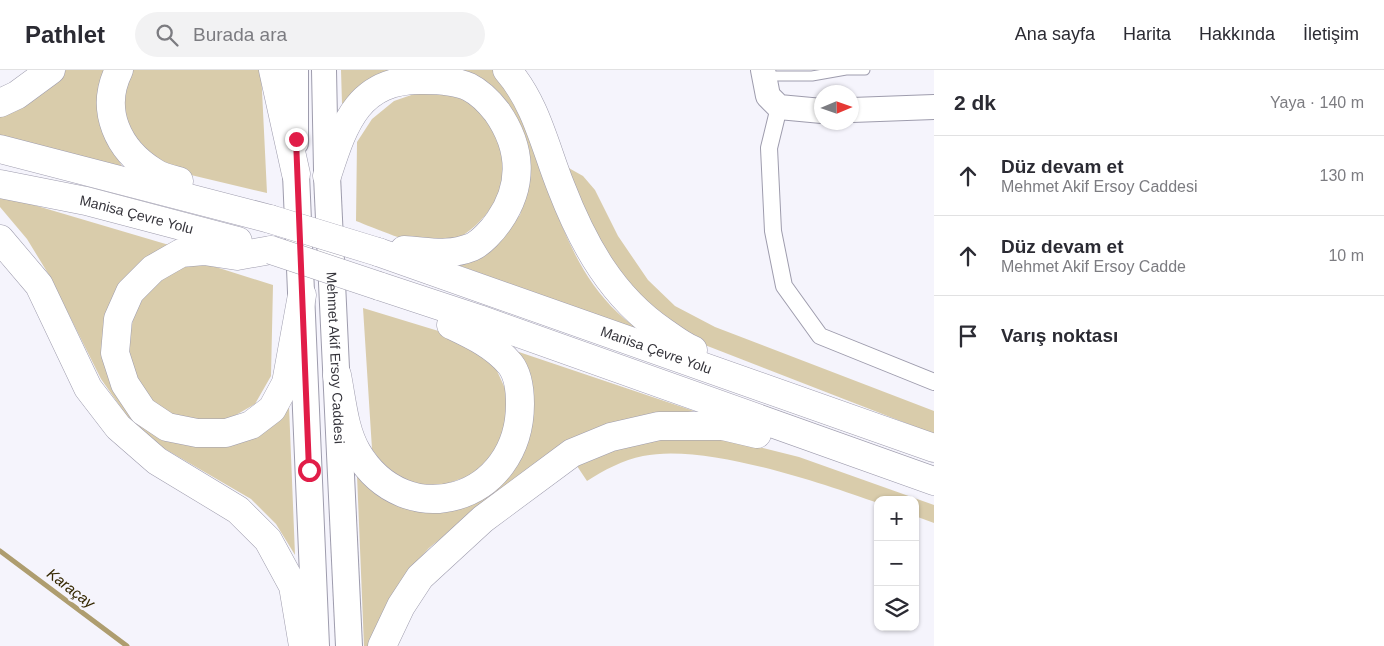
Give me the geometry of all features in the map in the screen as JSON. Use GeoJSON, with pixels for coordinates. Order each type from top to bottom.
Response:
{"type":"FeatureCollection","features":[{"type":"Feature","properties":{"kind":"highway"},"geometry":{"type":"LineString","coordinates":[[0,103],[18,95],[51,70]]}},
{"type":"Feature","properties":{"kind":"highway"},"geometry":{"type":"LineString","coordinates":[[120,70],[115,78],[112,108],[114,128],[126,150],[155,173],[237,200],[270,220]]}},
{"type":"Feature","properties":{"kind":"highway"},"geometry":{"type":"LineString","coordinates":[[273,70],[296,174]]}},
{"type":"Feature","properties":{"kind":"highway"},"geometry":{"type":"LineString","coordinates":[[507,70],[516,80],[540,126],[561,187],[586,246],[610,283],[646,320],[686,347],[760,378],[789,396]]}},
{"type":"Feature","properties":{"kind":"highway"},"geometry":{"type":"LineString","coordinates":[[326,176],[342,132],[353,111],[371,93],[392,83],[441,80],[469,87],[491,105],[509,129],[517,158],[516,182],[508,208],[494,228],[473,246],[449,253],[429,254],[406,250],[378,252]]}},
{"type":"Feature","properties":{"kind":"highway"},"geometry":{"type":"LineString","coordinates":[[0,149],[270,220]]}},
{"type":"Feature","properties":{"kind":"highway","name":"Manisa Çevre Yolu"},"geometry":{"type":"LineString","coordinates":[[0,184],[86,201],[271,250],[379,286]]}},
{"type":"Feature","properties":{"kind":"highway","name":"Manisa Çevre Yolu"},"geometry":{"type":"LineString","coordinates":[[270,220],[378,252],[934,448]]}},
{"type":"Feature","properties":{"kind":"highway"},"geometry":{"type":"LineString","coordinates":[[0,239],[39,285],[88,388],[118,427],[157,461],[238,510],[268,540],[293,586],[302,646]]}},
{"type":"Feature","properties":{"kind":"highway"},"geometry":{"type":"LineString","coordinates":[[271,250],[237,256],[204,251],[181,254],[153,269],[130,292],[118,319],[115,353],[125,384],[144,411],[167,427],[197,433],[226,433],[251,425],[272,409],[286,383],[302,295]]}},
{"type":"Feature","properties":{"kind":"highway"},"geometry":{"type":"LineString","coordinates":[[337,375],[346,424],[356,451],[375,476],[394,490],[416,496],[442,498],[461,495],[477,488],[498,472],[512,450],[520,423],[520,392],[511,365],[487,342],[429,314],[379,286]]}},
{"type":"Feature","properties":{"kind":"highway"},"geometry":{"type":"LineString","coordinates":[[379,286],[479,319],[934,481]]}},
{"type":"Feature","properties":{"kind":"highway"},"geometry":{"type":"LineString","coordinates":[[382,646],[401,606],[420,576],[483,519],[580,450],[611,437],[659,426],[723,426],[786,442],[847,450]]}},
{"type":"Feature","properties":{"kind":"main road"},"geometry":{"type":"LineString","coordinates":[[296,70],[296,174],[316,646]]}},
{"type":"Feature","properties":{"kind":"main road","name":"Mehmet Akif Ersoy Caddesi"},"geometry":{"type":"LineString","coordinates":[[324,70],[326,176],[349,646]]}},
{"type":"Feature","properties":{"kind":"main road"},"geometry":{"type":"LineString","coordinates":[[763,73],[768,96],[779,108],[814,110]]}},
{"type":"Feature","properties":{"kind":"main road"},"geometry":{"type":"LineString","coordinates":[[859,110],[934,107]]}},
{"type":"Feature","properties":{"kind":"street"},"geometry":{"type":"LineString","coordinates":[[779,108],[769,148],[773,231],[784,286],[820,336],[934,382]]}},
{"type":"Feature","properties":{"kind":"lane"},"geometry":{"type":"LineString","coordinates":[[763,73],[812,76],[846,70],[865,70]]}},
{"type":"Feature","properties":{"kind":"shaded area"},"geometry":{"type":"Polygon","coordinates":[[[66,70],[108,70],[111,147],[123,168],[0,135],[0,114],[30,103],[66,70]]]}},
{"type":"Feature","properties":{"kind":"shaded area"},"geometry":{"type":"Polygon","coordinates":[[[129,70],[261,70],[267,193],[170,170],[142,154],[119,111],[129,70]]]}},
{"type":"Feature","properties":{"kind":"shaded area"},"geometry":{"type":"Polygon","coordinates":[[[341,70],[396,70],[366,83],[342,104],[341,70]]]}},
{"type":"Feature","properties":{"kind":"shaded area"},"geometry":{"type":"Polygon","coordinates":[[[444,70],[496,70],[524,120],[562,226],[585,272],[600,294],[618,313],[645,334],[455,264],[493,248],[520,215],[530,176],[523,131],[444,70]]]}},
{"type":"Feature","properties":{"kind":"shaded area"},"geometry":{"type":"Polygon","coordinates":[[[420,92],[458,98],[478,108],[496,134],[506,161],[505,175],[501,188],[495,202],[486,214],[465,234],[453,241],[440,245],[410,241],[356,221],[357,142],[372,119],[394,101],[420,92]]]}},
{"type":"Feature","properties":{"kind":"shaded area"},"geometry":{"type":"Polygon","coordinates":[[[567,167],[583,176],[595,190],[618,236],[648,280],[675,306],[715,327],[934,411],[934,434],[692,340],[640,303],[608,264],[567,167]]]}},
{"type":"Feature","properties":{"kind":"shaded area"},"geometry":{"type":"Polygon","coordinates":[[[0,195],[169,245],[106,355],[190,443],[289,406],[295,555],[276,524],[251,499],[153,442],[129,419],[101,379],[49,275],[27,239],[0,207],[0,195]]]}},
{"type":"Feature","properties":{"kind":"shaded area"},"geometry":{"type":"Polygon","coordinates":[[[200,262],[273,285],[271,376],[255,404],[229,419],[200,421],[173,417],[150,399],[133,374],[128,346],[134,314],[149,288],[165,271],[200,262]]]}},
{"type":"Feature","properties":{"kind":"shaded area"},"geometry":{"type":"Polygon","coordinates":[[[363,308],[468,340],[493,362],[508,395],[508,428],[494,455],[474,474],[446,484],[422,485],[401,478],[383,464],[372,449],[363,308]]]}},
{"type":"Feature","properties":{"kind":"shaded area"},"geometry":{"type":"Polygon","coordinates":[[[513,350],[694,411],[651,418],[470,515],[429,548],[405,575],[381,617],[368,646],[364,646],[357,475],[368,485],[412,509],[526,444],[532,416],[531,396],[513,350]]]}},
{"type":"Feature","properties":{"kind":"shaded area"},"geometry":{"type":"Polygon","coordinates":[[[719,437],[799,457],[909,496],[874,496],[874,502],[793,475],[697,455],[668,453],[643,456],[614,466],[587,481],[575,463],[640,439],[719,437]]]}},
{"type":"Feature","properties":{"kind":"shaded area"},"geometry":{"type":"Polygon","coordinates":[[[919,500],[934,505],[934,523],[919,517],[919,500]]]}},
{"type":"Feature","properties":{"kind":"waterway","name":"Karaçay"},"geometry":{"type":"LineString","coordinates":[[0,551],[127,646]]}},
{"type":"Feature","properties":{"kind":"route"},"geometry":{"type":"LineString","coordinates":[[296,139],[309,470]]}}]}
